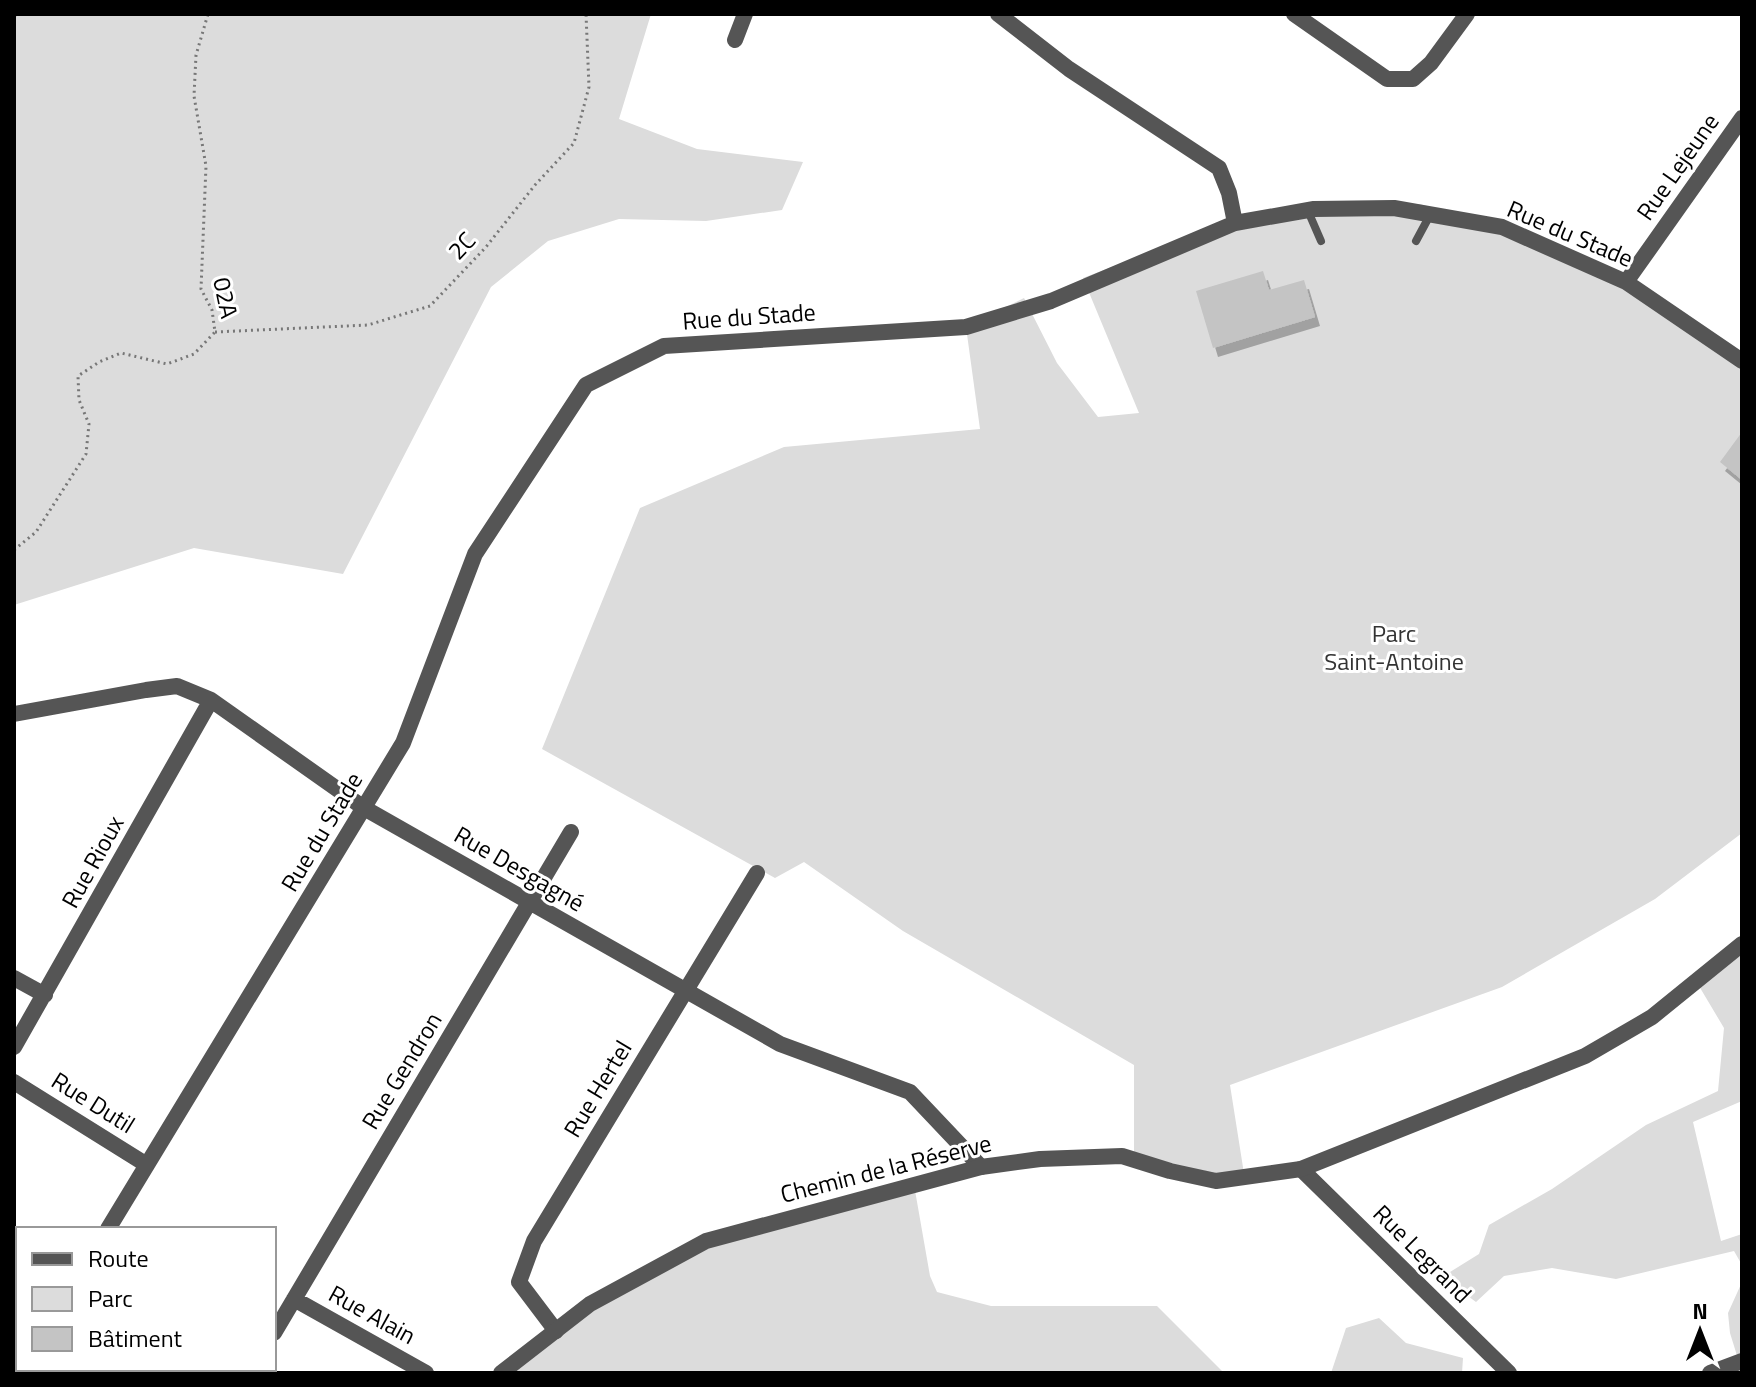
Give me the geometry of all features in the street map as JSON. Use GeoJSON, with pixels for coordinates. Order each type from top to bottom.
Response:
{"type":"FeatureCollection","features":[{"type":"Feature","properties":{"kind":"street"},"geometry":{"type":"LineString","coordinates":[[735,40],[745,14]]}},
{"type":"Feature","properties":{"kind":"street"},"geometry":{"type":"LineString","coordinates":[[998,14],[1069,69],[1219,168],[1229,193],[1235,223]]}},
{"type":"Feature","properties":{"kind":"street"},"geometry":{"type":"LineString","coordinates":[[1294,14],[1387,79],[1413,79],[1431,63],[1467,14]]}},
{"type":"Feature","properties":{"kind":"street","name":"Rue Lejeune"},"geometry":{"type":"LineString","coordinates":[[1626,282],[1742,118]]}},
{"type":"Feature","properties":{"kind":"street","name":"Rue du Stade"},"geometry":{"type":"LineString","coordinates":[[109,1227],[403,743],[475,554],[586,385],[664,346],[966,327],[1051,301],[1235,223],[1308,210],[1394,208],[1502,227],[1626,282],[1742,361]]}},
{"type":"Feature","properties":{"kind":"street","name":"Rue Desgagné"},"geometry":{"type":"LineString","coordinates":[[14,714],[177,686],[211,700],[364,808],[780,1044],[910,1092],[981,1167]]}},
{"type":"Feature","properties":{"kind":"street","name":"Rue Rioux"},"geometry":{"type":"LineString","coordinates":[[14,1047],[211,700]]}},
{"type":"Feature","properties":{"kind":"street","name":"Rue Gendron"},"geometry":{"type":"LineString","coordinates":[[276,1330],[571,832]]}},
{"type":"Feature","properties":{"kind":"street","name":"Rue Hertel"},"geometry":{"type":"LineString","coordinates":[[556,1331],[519,1282],[534,1241],[757,873]]}},
{"type":"Feature","properties":{"kind":"street","name":"Chemin de la Réserve"},"geometry":{"type":"LineString","coordinates":[[501,1373],[590,1304],[706,1241],[981,1167],[1040,1159],[1122,1156],[1216,1181],[1301,1169],[1585,1056],[1652,1017],[1742,944]]}},
{"type":"Feature","properties":{"kind":"street"},"geometry":{"type":"LineString","coordinates":[[14,978],[45,995]]}},
{"type":"Feature","properties":{"kind":"street","name":"Rue Dutil"},"geometry":{"type":"LineString","coordinates":[[14,1082],[147,1165]]}},
{"type":"Feature","properties":{"kind":"street","name":"Rue Legrand"},"geometry":{"type":"LineString","coordinates":[[1301,1169],[1509,1373]]}},
{"type":"Feature","properties":{"kind":"street","name":"Rue Alain"},"geometry":{"type":"LineString","coordinates":[[294,1299],[426,1373]]}},
{"type":"Feature","properties":{"kind":"street"},"geometry":{"type":"LineString","coordinates":[[1710,1373],[1742,1361]]}},
{"type":"Feature","properties":{"kind":"lane"},"geometry":{"type":"LineString","coordinates":[[1308,210],[1321,241]]}},
{"type":"Feature","properties":{"kind":"lane"},"geometry":{"type":"LineString","coordinates":[[1416,241],[1430,215]]}},
{"type":"Feature","properties":{"kind":"path","name":"02A"},"geometry":{"type":"LineString","coordinates":[[14,550],[36,532],[86,454],[89,424],[79,400],[78,376],[99,362],[121,353],[167,364],[194,354],[215,332],[212,310],[201,289],[206,166],[194,96],[196,55],[208,14]]}},
{"type":"Feature","properties":{"kind":"path","name":"2C"},"geometry":{"type":"LineString","coordinates":[[215,332],[368,325],[430,306],[486,247],[535,185],[574,143],[589,87],[586,14]]}},
{"type":"Feature","properties":{"kind":"green space"},"geometry":{"type":"Polygon","coordinates":[[[14,14],[651,14],[619,119],[697,149],[803,162],[782,210],[706,221],[619,219],[548,241],[491,287],[343,574],[194,548],[14,605],[14,14]]]}},
{"type":"Feature","properties":{"kind":"green space","name":"Parc Saint-Antoine"},"geometry":{"type":"Polygon","coordinates":[[[1321,203],[1419,204],[1519,229],[1565,247],[1742,365],[1742,833],[1655,899],[1502,987],[1230,1085],[1245,1180],[1134,1161],[1134,1065],[903,931],[804,862],[775,878],[542,749],[640,508],[784,447],[980,429],[966,327],[1024,298],[1057,363],[1098,417],[1139,413],[1083,278],[1231,221],[1321,203]]]}},
{"type":"Feature","properties":{"kind":"green space"},"geometry":{"type":"Polygon","coordinates":[[[1742,951],[1742,1101],[1693,1122],[1721,1241],[1742,1234],[1742,1265],[1734,1251],[1616,1279],[1552,1268],[1504,1276],[1476,1302],[1442,1277],[1479,1254],[1489,1225],[1552,1189],[1646,1125],[1718,1091],[1724,1028],[1696,981],[1742,951]]]}},
{"type":"Feature","properties":{"kind":"green space"},"geometry":{"type":"Polygon","coordinates":[[[913,1179],[930,1276],[937,1292],[991,1306],[1157,1306],[1224,1373],[494,1373],[705,1241],[913,1179]]]}},
{"type":"Feature","properties":{"kind":"green space"},"geometry":{"type":"Polygon","coordinates":[[[1742,1282],[1742,1361],[1739,1362],[1730,1333],[1728,1313],[1742,1282]]]}},
{"type":"Feature","properties":{"kind":"green space"},"geometry":{"type":"Polygon","coordinates":[[[1379,1318],[1406,1343],[1463,1358],[1462,1373],[1331,1373],[1346,1328],[1379,1318]]]}},
{"type":"Feature","properties":{"kind":"building"},"geometry":{"type":"Polygon","coordinates":[[[1263,271],[1269,290],[1304,280],[1315,317],[1213,348],[1196,291],[1263,271]]]}},
{"type":"Feature","properties":{"kind":"building"},"geometry":{"type":"Polygon","coordinates":[[[1742,432],[1742,480],[1720,462],[1742,432]]]}}]}
